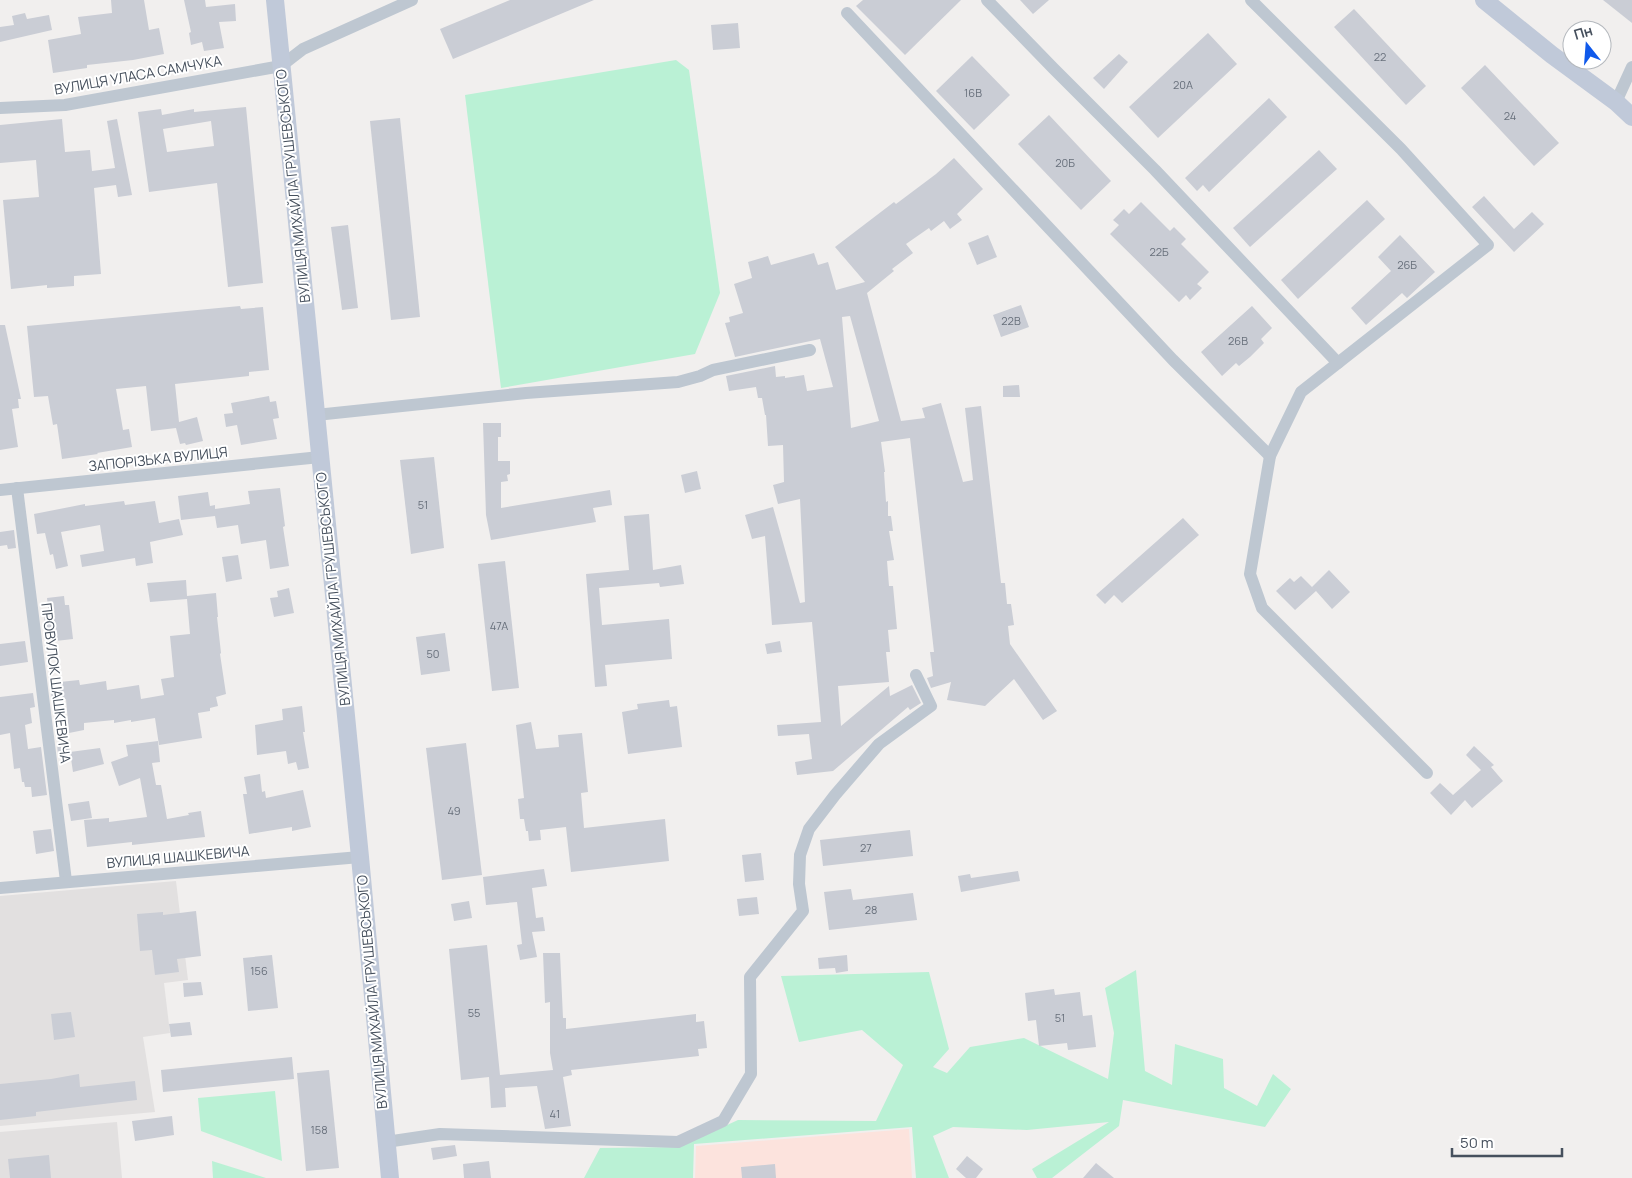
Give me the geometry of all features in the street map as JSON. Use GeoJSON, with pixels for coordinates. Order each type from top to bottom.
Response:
{"type":"FeatureCollection","features":[{"type":"Feature","properties":{"kind":"main road","name":"ВУЛИЦЯ МИХАЙЛА ГРУШЕВСЬКОГО"},"geometry":{"type":"LineString","coordinates":[[275,0],[390,1178]]}},
{"type":"Feature","properties":{"kind":"main road"},"geometry":{"type":"LineString","coordinates":[[1484,0],[1552,55],[1616,102],[1632,117]]}},
{"type":"Feature","properties":{"kind":"street"},"geometry":{"type":"LineString","coordinates":[[281,66],[304,49],[412,0]]}},
{"type":"Feature","properties":{"kind":"street"},"geometry":{"type":"LineString","coordinates":[[987,0],[1052,68],[1155,170],[1338,363]]}},
{"type":"Feature","properties":{"kind":"street"},"geometry":{"type":"LineString","coordinates":[[1251,0],[1400,149],[1488,245],[1301,392],[1270,456],[1250,574],[1262,608],[1428,772]]}},
{"type":"Feature","properties":{"kind":"street"},"geometry":{"type":"LineString","coordinates":[[847,13],[1173,360],[1270,456]]}},
{"type":"Feature","properties":{"kind":"street","name":"ВУЛИЦЯ УЛАСА САМЧУКА"},"geometry":{"type":"LineString","coordinates":[[0,108],[65,105],[281,66]]}},
{"type":"Feature","properties":{"kind":"street"},"geometry":{"type":"LineString","coordinates":[[1616,102],[1632,67]]}},
{"type":"Feature","properties":{"kind":"street"},"geometry":{"type":"LineString","coordinates":[[316,415],[526,393],[678,382],[700,376],[712,370],[810,350]]}},
{"type":"Feature","properties":{"kind":"street","name":"ЗАПОРІЗЬКА ВУЛИЦЯ"},"geometry":{"type":"LineString","coordinates":[[0,490],[320,457]]}},
{"type":"Feature","properties":{"kind":"street","name":"ПРОВУЛОК ШАШКЕВИЧА"},"geometry":{"type":"LineString","coordinates":[[17,488],[66,881]]}},
{"type":"Feature","properties":{"kind":"street"},"geometry":{"type":"LineString","coordinates":[[386,1142],[440,1134],[678,1142],[723,1121],[751,1074],[750,977],[803,911],[799,884],[800,855],[809,829],[834,795],[879,744],[931,706],[916,675]]}},
{"type":"Feature","properties":{"kind":"street","name":"ВУЛИЦЯ ШАШКЕВИЧА"},"geometry":{"type":"LineString","coordinates":[[0,888],[360,857]]}},
{"type":"Feature","properties":{"kind":"shaded area"},"geometry":{"type":"Polygon","coordinates":[[[176,881],[188,980],[164,983],[170,1033],[143,1037],[155,1112],[0,1126],[0,896],[176,881]]]}},
{"type":"Feature","properties":{"kind":"shaded area"},"geometry":{"type":"Polygon","coordinates":[[[117,1122],[122,1178],[0,1178],[0,1132],[117,1122]]]}},
{"type":"Feature","properties":{"kind":"shaded area"},"geometry":{"type":"Polygon","coordinates":[[[909,1129],[912,1178],[695,1178],[696,1146],[909,1129]]]}},
{"type":"Feature","properties":{"kind":"green space"},"geometry":{"type":"Polygon","coordinates":[[[676,60],[689,70],[720,293],[695,354],[501,388],[465,95],[676,60]]]}},
{"type":"Feature","properties":{"kind":"green space"},"geometry":{"type":"Polygon","coordinates":[[[1136,970],[1145,1071],[1172,1085],[1175,1044],[1223,1059],[1224,1088],[1257,1106],[1273,1074],[1291,1089],[1265,1127],[1123,1100],[1119,1126],[1052,1178],[1037,1178],[1032,1169],[1109,1122],[1027,1130],[953,1127],[933,1136],[949,1178],[916,1178],[912,1127],[694,1144],[693,1178],[584,1178],[600,1148],[679,1147],[738,1120],[876,1121],[903,1065],[862,1030],[799,1042],[781,976],[929,972],[949,1049],[933,1067],[947,1073],[970,1047],[1024,1038],[1108,1079],[1114,1033],[1105,988],[1136,970]]]}},
{"type":"Feature","properties":{"kind":"green space"},"geometry":{"type":"Polygon","coordinates":[[[275,1091],[282,1161],[201,1131],[198,1098],[275,1091]]]}},
{"type":"Feature","properties":{"kind":"green space"},"geometry":{"type":"Polygon","coordinates":[[[212,1161],[266,1178],[213,1178],[212,1161]]]}},
{"type":"Feature","properties":{"kind":"building"},"geometry":{"type":"Polygon","coordinates":[[[111,0],[144,0],[149,30],[159,28],[164,54],[133,60],[87,65],[87,68],[53,73],[48,40],[81,34],[78,17],[112,13],[111,0]]]}},
{"type":"Feature","properties":{"kind":"building"},"geometry":{"type":"Polygon","coordinates":[[[184,0],[205,0],[206,7],[235,4],[236,21],[219,22],[224,48],[204,51],[202,42],[191,45],[189,33],[191,32],[184,0]]]}},
{"type":"Feature","properties":{"kind":"building"},"geometry":{"type":"Polygon","coordinates":[[[510,0],[594,0],[453,59],[440,29],[510,0]]]}},
{"type":"Feature","properties":{"kind":"building"},"geometry":{"type":"Polygon","coordinates":[[[863,0],[961,0],[905,55],[856,6],[863,0]]]}},
{"type":"Feature","properties":{"kind":"building"},"geometry":{"type":"Polygon","coordinates":[[[1020,0],[1049,0],[1033,14],[1020,0]]]}},
{"type":"Feature","properties":{"kind":"building"},"geometry":{"type":"Polygon","coordinates":[[[1603,0],[1632,0],[1632,23],[1603,0]]]}},
{"type":"Feature","properties":{"kind":"building"},"geometry":{"type":"Polygon","coordinates":[[[1354,9],[1426,86],[1406,105],[1334,27],[1354,9]]]}},
{"type":"Feature","properties":{"kind":"building"},"geometry":{"type":"Polygon","coordinates":[[[25,13],[27,19],[49,15],[52,30],[0,42],[0,27],[14,25],[12,16],[25,13]]]}},
{"type":"Feature","properties":{"kind":"building"},"geometry":{"type":"Polygon","coordinates":[[[738,23],[740,48],[713,50],[711,25],[738,23]]]}},
{"type":"Feature","properties":{"kind":"building"},"geometry":{"type":"Polygon","coordinates":[[[1208,33],[1237,64],[1158,138],[1129,107],[1208,33]]]}},
{"type":"Feature","properties":{"kind":"building"},"geometry":{"type":"Polygon","coordinates":[[[1119,54],[1128,62],[1104,89],[1093,78],[1119,54]]]}},
{"type":"Feature","properties":{"kind":"building"},"geometry":{"type":"Polygon","coordinates":[[[972,56],[1010,95],[974,130],[936,91],[972,56]]]}},
{"type":"Feature","properties":{"kind":"building"},"geometry":{"type":"Polygon","coordinates":[[[1485,65],[1559,143],[1534,166],[1461,88],[1485,65]]]}},
{"type":"Feature","properties":{"kind":"building"},"geometry":{"type":"Polygon","coordinates":[[[1269,98],[1287,117],[1209,192],[1203,185],[1197,191],[1185,178],[1269,98]]]}},
{"type":"Feature","properties":{"kind":"building"},"geometry":{"type":"Polygon","coordinates":[[[246,107],[263,283],[228,287],[217,183],[149,192],[138,112],[161,109],[162,115],[194,109],[194,112],[246,107]],[[211,121],[163,129],[167,152],[214,146],[211,121]]]}},
{"type":"Feature","properties":{"kind":"building"},"geometry":{"type":"Polygon","coordinates":[[[1049,115],[1111,181],[1081,210],[1018,144],[1049,115]]]}},
{"type":"Feature","properties":{"kind":"building"},"geometry":{"type":"Polygon","coordinates":[[[400,118],[420,317],[391,320],[370,121],[400,118]]]}},
{"type":"Feature","properties":{"kind":"building"},"geometry":{"type":"Polygon","coordinates":[[[62,119],[65,152],[90,150],[92,171],[115,168],[107,121],[117,119],[132,195],[118,197],[116,185],[94,188],[101,274],[74,276],[74,286],[47,288],[47,285],[11,289],[3,200],[39,197],[36,160],[0,163],[0,125],[62,119]]]}},
{"type":"Feature","properties":{"kind":"building"},"geometry":{"type":"Polygon","coordinates":[[[1319,150],[1337,169],[1250,247],[1233,228],[1319,150]]]}},
{"type":"Feature","properties":{"kind":"building"},"geometry":{"type":"Polygon","coordinates":[[[954,158],[983,189],[957,214],[962,220],[950,229],[944,221],[931,231],[929,228],[906,244],[913,253],[892,269],[894,271],[867,293],[901,421],[925,418],[922,408],[941,403],[963,482],[973,480],[965,408],[981,406],[1001,583],[1005,583],[1007,604],[1011,604],[1014,625],[1008,626],[1010,644],[1057,711],[1043,720],[1014,679],[985,706],[947,700],[951,682],[931,688],[927,678],[933,676],[930,652],[934,652],[910,438],[881,442],[886,502],[888,501],[888,516],[891,516],[893,531],[889,531],[894,560],[887,561],[889,586],[893,586],[897,629],[888,630],[890,652],[886,652],[889,682],[838,686],[841,726],[889,686],[890,696],[912,685],[921,703],[910,710],[908,707],[833,771],[797,775],[795,762],[812,759],[809,734],[778,736],[777,725],[821,722],[812,622],[772,625],[765,536],[752,539],[745,515],[773,507],[800,603],[805,602],[800,499],[778,504],[773,485],[784,482],[783,445],[768,446],[766,415],[762,398],[758,398],[756,387],[729,391],[726,376],[775,366],[776,377],[785,376],[785,378],[804,375],[807,391],[833,387],[820,339],[735,357],[725,323],[730,322],[729,317],[743,313],[734,284],[752,278],[748,262],[768,256],[771,265],[814,253],[818,265],[828,262],[836,290],[865,282],[835,247],[894,202],[896,204],[954,158]],[[850,316],[842,317],[851,428],[879,421],[850,316]]]}},
{"type":"Feature","properties":{"kind":"building"},"geometry":{"type":"Polygon","coordinates":[[[1484,196],[1514,229],[1532,212],[1544,224],[1514,252],[1472,207],[1484,196]]]}},
{"type":"Feature","properties":{"kind":"building"},"geometry":{"type":"Polygon","coordinates":[[[1367,200],[1385,219],[1298,299],[1281,280],[1367,200]]]}},
{"type":"Feature","properties":{"kind":"building"},"geometry":{"type":"Polygon","coordinates":[[[1141,202],[1170,231],[1174,227],[1186,239],[1181,244],[1209,272],[1197,284],[1202,288],[1190,300],[1186,295],[1179,302],[1110,234],[1119,225],[1113,220],[1124,209],[1129,214],[1141,202]]]}},
{"type":"Feature","properties":{"kind":"building"},"geometry":{"type":"Polygon","coordinates":[[[348,225],[358,308],[342,310],[331,227],[348,225]]]}},
{"type":"Feature","properties":{"kind":"building"},"geometry":{"type":"Polygon","coordinates":[[[988,235],[997,257],[977,265],[968,243],[988,235]]]}},
{"type":"Feature","properties":{"kind":"building"},"geometry":{"type":"Polygon","coordinates":[[[1400,235],[1435,272],[1407,298],[1402,293],[1366,325],[1351,308],[1391,271],[1378,257],[1400,235]]]}},
{"type":"Feature","properties":{"kind":"building"},"geometry":{"type":"Polygon","coordinates":[[[1021,305],[1029,327],[1001,337],[993,315],[1021,305]]]}},
{"type":"Feature","properties":{"kind":"building"},"geometry":{"type":"Polygon","coordinates":[[[240,306],[241,309],[263,307],[269,370],[249,372],[249,376],[175,384],[179,422],[197,417],[203,441],[186,445],[185,443],[180,444],[176,428],[151,431],[146,386],[116,389],[123,430],[129,429],[132,447],[62,459],[57,424],[53,425],[48,396],[34,397],[27,326],[240,306]]]}},
{"type":"Feature","properties":{"kind":"building"},"geometry":{"type":"Polygon","coordinates":[[[1252,306],[1272,328],[1261,339],[1264,343],[1250,357],[1239,366],[1236,363],[1222,376],[1201,352],[1252,306]]]}},
{"type":"Feature","properties":{"kind":"building"},"geometry":{"type":"Polygon","coordinates":[[[0,325],[5,325],[21,399],[18,399],[19,408],[12,409],[18,447],[0,450],[0,325]]]}},
{"type":"Feature","properties":{"kind":"building"},"geometry":{"type":"Polygon","coordinates":[[[1019,385],[1020,397],[1003,397],[1003,386],[1019,385]]]}},
{"type":"Feature","properties":{"kind":"building"},"geometry":{"type":"Polygon","coordinates":[[[269,396],[270,402],[276,401],[279,418],[273,419],[277,439],[241,445],[237,425],[226,427],[224,414],[233,413],[231,403],[269,396]]]}},
{"type":"Feature","properties":{"kind":"building"},"geometry":{"type":"Polygon","coordinates":[[[483,423],[501,423],[501,437],[498,437],[498,461],[510,461],[510,474],[507,475],[508,481],[501,482],[501,508],[610,490],[612,505],[593,508],[596,522],[491,540],[486,515],[483,423]]]}},
{"type":"Feature","properties":{"kind":"building"},"geometry":{"type":"Polygon","coordinates":[[[434,457],[444,548],[411,554],[400,460],[434,457]]]}},
{"type":"Feature","properties":{"kind":"building"},"geometry":{"type":"Polygon","coordinates":[[[697,471],[701,489],[685,493],[681,475],[697,471]]]}},
{"type":"Feature","properties":{"kind":"building"},"geometry":{"type":"Polygon","coordinates":[[[280,488],[289,566],[270,569],[266,540],[241,544],[238,525],[217,528],[215,516],[181,520],[178,496],[208,492],[210,506],[215,505],[215,509],[250,504],[248,491],[280,488]]]}},
{"type":"Feature","properties":{"kind":"building"},"geometry":{"type":"Polygon","coordinates":[[[124,501],[125,505],[155,501],[159,523],[179,519],[183,535],[150,542],[153,563],[136,566],[135,558],[82,567],[80,555],[104,551],[100,525],[61,532],[68,566],[56,569],[53,554],[50,555],[45,533],[37,534],[34,514],[85,504],[85,506],[124,501]]]}},
{"type":"Feature","properties":{"kind":"building"},"geometry":{"type":"Polygon","coordinates":[[[649,514],[653,570],[681,565],[684,584],[660,587],[659,583],[599,588],[602,625],[669,619],[672,659],[605,665],[607,686],[595,687],[586,574],[629,570],[624,516],[649,514]]]}},
{"type":"Feature","properties":{"kind":"building"},"geometry":{"type":"Polygon","coordinates":[[[1183,518],[1199,535],[1122,603],[1114,595],[1105,604],[1096,595],[1183,518]]]}},
{"type":"Feature","properties":{"kind":"building"},"geometry":{"type":"Polygon","coordinates":[[[14,530],[16,548],[8,549],[7,545],[0,546],[0,532],[14,530]]]}},
{"type":"Feature","properties":{"kind":"building"},"geometry":{"type":"Polygon","coordinates":[[[238,555],[242,579],[226,582],[222,557],[238,555]]]}},
{"type":"Feature","properties":{"kind":"building"},"geometry":{"type":"Polygon","coordinates":[[[505,561],[519,688],[492,691],[478,564],[505,561]]]}},
{"type":"Feature","properties":{"kind":"building"},"geometry":{"type":"Polygon","coordinates":[[[1329,570],[1350,592],[1332,609],[1316,591],[1295,610],[1276,591],[1290,578],[1294,582],[1301,576],[1312,587],[1329,570]]]}},
{"type":"Feature","properties":{"kind":"building"},"geometry":{"type":"Polygon","coordinates":[[[186,580],[187,596],[216,593],[220,654],[226,694],[216,697],[218,706],[210,708],[210,711],[198,713],[202,738],[159,745],[155,718],[131,722],[131,720],[114,723],[114,720],[84,723],[84,730],[69,733],[66,699],[52,701],[50,683],[79,680],[80,685],[106,681],[107,690],[139,685],[141,699],[164,695],[161,679],[174,677],[170,636],[190,634],[187,599],[150,602],[147,583],[186,580]]]}},
{"type":"Feature","properties":{"kind":"building"},"geometry":{"type":"Polygon","coordinates":[[[289,588],[294,613],[274,617],[270,598],[278,597],[277,591],[289,588]]]}},
{"type":"Feature","properties":{"kind":"building"},"geometry":{"type":"Polygon","coordinates":[[[64,596],[65,605],[69,605],[73,639],[47,642],[44,616],[49,615],[47,598],[64,596]]]}},
{"type":"Feature","properties":{"kind":"building"},"geometry":{"type":"Polygon","coordinates":[[[445,633],[450,671],[421,675],[416,637],[445,633]]]}},
{"type":"Feature","properties":{"kind":"building"},"geometry":{"type":"Polygon","coordinates":[[[25,641],[28,662],[0,666],[0,644],[25,641]]]}},
{"type":"Feature","properties":{"kind":"building"},"geometry":{"type":"Polygon","coordinates":[[[780,641],[782,652],[767,654],[765,644],[780,641]]]}},
{"type":"Feature","properties":{"kind":"building"},"geometry":{"type":"Polygon","coordinates":[[[33,693],[35,707],[30,708],[32,723],[25,725],[28,749],[41,747],[47,795],[32,797],[31,787],[25,787],[24,782],[22,782],[20,768],[14,769],[10,733],[0,735],[0,697],[33,693]]]}},
{"type":"Feature","properties":{"kind":"building"},"geometry":{"type":"Polygon","coordinates":[[[669,700],[670,707],[677,706],[682,747],[628,754],[622,712],[638,709],[637,704],[669,700]]]}},
{"type":"Feature","properties":{"kind":"building"},"geometry":{"type":"Polygon","coordinates":[[[302,706],[305,732],[303,732],[309,768],[298,770],[296,762],[288,764],[286,751],[257,755],[255,725],[283,720],[282,709],[302,706]]]}},
{"type":"Feature","properties":{"kind":"building"},"geometry":{"type":"Polygon","coordinates":[[[531,722],[536,749],[559,747],[558,735],[582,733],[588,792],[581,793],[584,828],[665,819],[669,861],[571,872],[566,827],[540,830],[541,840],[529,841],[524,819],[520,819],[518,799],[524,798],[516,725],[531,722]]]}},
{"type":"Feature","properties":{"kind":"building"},"geometry":{"type":"Polygon","coordinates":[[[69,741],[70,752],[58,755],[57,744],[69,741]]]}},
{"type":"Feature","properties":{"kind":"building"},"geometry":{"type":"Polygon","coordinates":[[[158,741],[160,762],[152,763],[156,785],[161,785],[167,819],[201,811],[205,837],[132,845],[132,842],[87,847],[84,820],[109,818],[109,822],[147,817],[140,778],[119,786],[111,762],[128,756],[126,745],[158,741]]]}},
{"type":"Feature","properties":{"kind":"building"},"geometry":{"type":"Polygon","coordinates":[[[466,743],[482,875],[442,880],[426,748],[466,743]]]}},
{"type":"Feature","properties":{"kind":"building"},"geometry":{"type":"Polygon","coordinates":[[[1474,746],[1494,765],[1491,767],[1503,781],[1472,808],[1465,800],[1451,815],[1430,793],[1440,783],[1453,795],[1481,770],[1466,755],[1474,746]]]}},
{"type":"Feature","properties":{"kind":"building"},"geometry":{"type":"Polygon","coordinates":[[[100,748],[104,764],[73,772],[70,752],[100,748]]]}},
{"type":"Feature","properties":{"kind":"building"},"geometry":{"type":"Polygon","coordinates":[[[260,774],[262,792],[265,791],[266,798],[303,790],[311,827],[292,831],[292,827],[249,834],[243,794],[247,794],[244,777],[260,774]]]}},
{"type":"Feature","properties":{"kind":"building"},"geometry":{"type":"Polygon","coordinates":[[[89,801],[92,818],[71,821],[68,804],[89,801]]]}},
{"type":"Feature","properties":{"kind":"building"},"geometry":{"type":"Polygon","coordinates":[[[51,829],[54,851],[36,854],[33,831],[51,829]]]}},
{"type":"Feature","properties":{"kind":"building"},"geometry":{"type":"Polygon","coordinates":[[[910,830],[913,856],[823,866],[820,840],[910,830]]]}},
{"type":"Feature","properties":{"kind":"building"},"geometry":{"type":"Polygon","coordinates":[[[761,853],[764,880],[745,882],[742,855],[761,853]]]}},
{"type":"Feature","properties":{"kind":"building"},"geometry":{"type":"Polygon","coordinates":[[[544,869],[547,886],[532,888],[536,918],[543,917],[545,931],[532,932],[537,957],[520,960],[517,945],[522,944],[517,902],[486,905],[483,877],[544,869]]]}},
{"type":"Feature","properties":{"kind":"building"},"geometry":{"type":"Polygon","coordinates":[[[1018,871],[1020,881],[961,892],[958,876],[970,874],[971,878],[1018,871]]]}},
{"type":"Feature","properties":{"kind":"building"},"geometry":{"type":"Polygon","coordinates":[[[851,889],[853,900],[913,893],[917,920],[829,930],[824,892],[851,889]]]}},
{"type":"Feature","properties":{"kind":"building"},"geometry":{"type":"Polygon","coordinates":[[[757,897],[759,914],[739,916],[737,899],[757,897]]]}},
{"type":"Feature","properties":{"kind":"building"},"geometry":{"type":"Polygon","coordinates":[[[469,901],[472,918],[454,921],[451,904],[469,901]]]}},
{"type":"Feature","properties":{"kind":"building"},"geometry":{"type":"Polygon","coordinates":[[[196,911],[201,956],[177,959],[179,972],[155,975],[152,950],[140,951],[137,914],[163,912],[163,915],[196,911]]]}},
{"type":"Feature","properties":{"kind":"building"},"geometry":{"type":"Polygon","coordinates":[[[487,945],[500,1075],[553,1070],[550,1053],[550,1002],[545,1003],[543,953],[560,953],[563,1018],[566,1018],[566,1029],[696,1014],[696,1022],[704,1021],[707,1048],[698,1049],[699,1056],[571,1070],[572,1075],[563,1077],[571,1126],[545,1129],[537,1086],[505,1088],[506,1107],[491,1108],[489,1077],[461,1080],[449,949],[487,945]]]}},
{"type":"Feature","properties":{"kind":"building"},"geometry":{"type":"Polygon","coordinates":[[[272,955],[278,1008],[248,1011],[243,958],[272,955]]]}},
{"type":"Feature","properties":{"kind":"building"},"geometry":{"type":"Polygon","coordinates":[[[847,955],[848,971],[836,973],[835,968],[819,969],[818,958],[847,955]]]}},
{"type":"Feature","properties":{"kind":"building"},"geometry":{"type":"Polygon","coordinates":[[[201,982],[203,995],[184,997],[183,983],[201,982]]]}},
{"type":"Feature","properties":{"kind":"building"},"geometry":{"type":"Polygon","coordinates":[[[1054,989],[1055,995],[1080,992],[1083,1016],[1092,1015],[1096,1047],[1068,1050],[1067,1043],[1039,1046],[1036,1020],[1028,1021],[1025,993],[1054,989]]]}},
{"type":"Feature","properties":{"kind":"building"},"geometry":{"type":"Polygon","coordinates":[[[71,1012],[75,1037],[54,1040],[51,1014],[71,1012]]]}},
{"type":"Feature","properties":{"kind":"building"},"geometry":{"type":"Polygon","coordinates":[[[190,1022],[192,1035],[171,1037],[169,1024],[190,1022]]]}},
{"type":"Feature","properties":{"kind":"building"},"geometry":{"type":"Polygon","coordinates":[[[292,1057],[294,1079],[163,1092],[161,1070],[292,1057]]]}},
{"type":"Feature","properties":{"kind":"building"},"geometry":{"type":"Polygon","coordinates":[[[329,1070],[339,1168],[306,1171],[297,1073],[329,1070]]]}},
{"type":"Feature","properties":{"kind":"building"},"geometry":{"type":"Polygon","coordinates":[[[79,1074],[80,1087],[135,1081],[137,1100],[36,1112],[36,1116],[0,1120],[0,1084],[79,1074]]]}},
{"type":"Feature","properties":{"kind":"building"},"geometry":{"type":"Polygon","coordinates":[[[172,1116],[174,1135],[135,1141],[132,1121],[172,1116]]]}},
{"type":"Feature","properties":{"kind":"building"},"geometry":{"type":"Polygon","coordinates":[[[455,1145],[457,1156],[433,1160],[431,1148],[455,1145]]]}},
{"type":"Feature","properties":{"kind":"building"},"geometry":{"type":"Polygon","coordinates":[[[49,1155],[51,1178],[10,1178],[8,1159],[49,1155]]]}},
{"type":"Feature","properties":{"kind":"building"},"geometry":{"type":"Polygon","coordinates":[[[967,1156],[983,1169],[976,1178],[966,1178],[956,1169],[967,1156]]]}},
{"type":"Feature","properties":{"kind":"building"},"geometry":{"type":"Polygon","coordinates":[[[489,1161],[491,1178],[464,1178],[463,1164],[489,1161]]]}},
{"type":"Feature","properties":{"kind":"building"},"geometry":{"type":"Polygon","coordinates":[[[1096,1163],[1114,1178],[1083,1178],[1096,1163]]]}},
{"type":"Feature","properties":{"kind":"building"},"geometry":{"type":"Polygon","coordinates":[[[775,1164],[776,1178],[742,1178],[741,1167],[775,1164]]]}}]}
